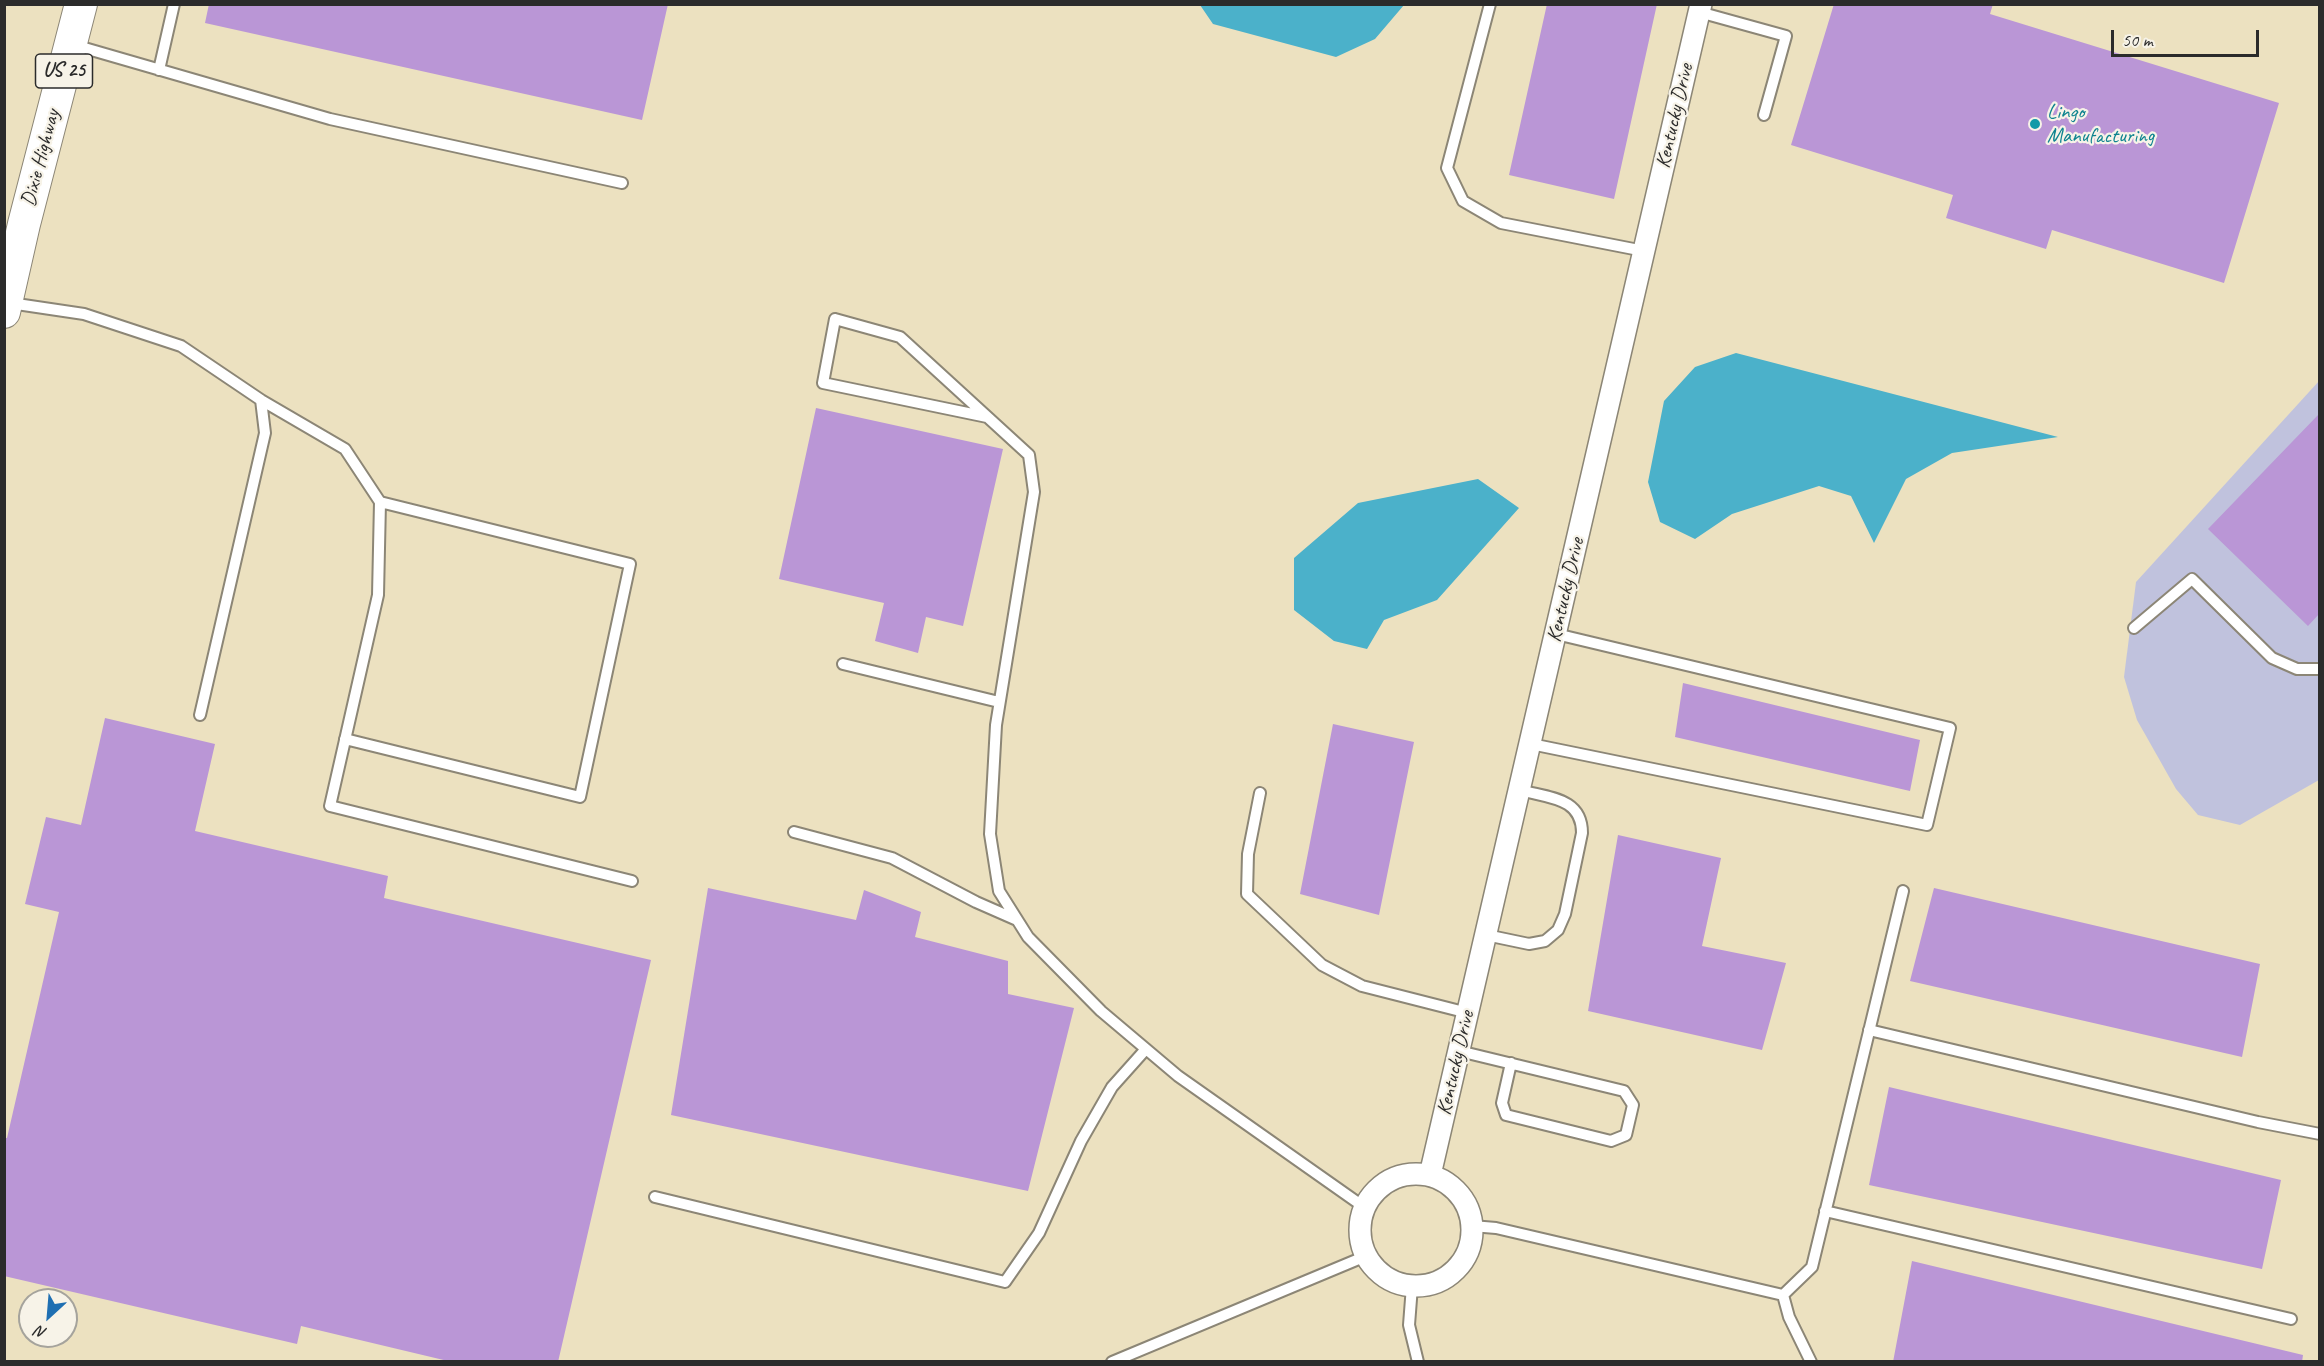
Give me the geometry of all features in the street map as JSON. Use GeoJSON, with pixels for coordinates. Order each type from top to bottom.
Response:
{"type":"FeatureCollection","features":[{"type":"Feature","properties":{"kind":"main road","name":"Dixie Highway"},"geometry":{"type":"LineString","coordinates":[[6,307],[14,222],[71,44],[81,4]]}},
{"type":"Feature","properties":{"kind":"street","name":"Kentucky Drive"},"geometry":{"type":"LineString","coordinates":[[1430,1175],[1700,8]]}},
{"type":"Feature","properties":{"kind":"street"},"geometry":{"type":"LineString","coordinates":[[1410,1174],[1430,1175],[1451,1186],[1466,1204],[1472,1226],[1470,1246],[1462,1263],[1448,1276],[1431,1284],[1412,1286],[1393,1281],[1377,1271],[1366,1256],[1360,1240],[1360,1223],[1364,1207],[1375,1191],[1391,1179],[1410,1174]]}},
{"type":"Feature","properties":{"kind":"lane"},"geometry":{"type":"LineString","coordinates":[[159,70],[174,4]]}},
{"type":"Feature","properties":{"kind":"lane"},"geometry":{"type":"LineString","coordinates":[[1490,4],[1448,168],[1463,201],[1500,223],[1644,251]]}},
{"type":"Feature","properties":{"kind":"lane"},"geometry":{"type":"LineString","coordinates":[[1700,8],[1786,36],[1764,115]]}},
{"type":"Feature","properties":{"kind":"lane"},"geometry":{"type":"LineString","coordinates":[[71,44],[330,119],[622,183]]}},
{"type":"Feature","properties":{"kind":"lane"},"geometry":{"type":"LineString","coordinates":[[6,307],[84,314],[181,346],[261,400],[345,449],[380,502],[378,595],[330,806],[632,881]]}},
{"type":"Feature","properties":{"kind":"lane"},"geometry":{"type":"LineString","coordinates":[[987,417],[823,383],[835,319],[900,337],[1029,454],[1034,492],[996,725],[990,834],[999,891],[1028,937],[1101,1011],[1178,1076],[1364,1207]]}},
{"type":"Feature","properties":{"kind":"lane"},"geometry":{"type":"LineString","coordinates":[[200,715],[265,434],[261,400]]}},
{"type":"Feature","properties":{"kind":"lane"},"geometry":{"type":"LineString","coordinates":[[345,739],[580,797],[630,564],[380,502]]}},
{"type":"Feature","properties":{"kind":"lane"},"geometry":{"type":"LineString","coordinates":[[2134,628],[2192,579],[2272,658],[2297,669],[2319,669]]}},
{"type":"Feature","properties":{"kind":"lane"},"geometry":{"type":"LineString","coordinates":[[1531,744],[1927,825],[1950,728],[1556,634]]}},
{"type":"Feature","properties":{"kind":"lane"},"geometry":{"type":"LineString","coordinates":[[843,664],[999,702]]}},
{"type":"Feature","properties":{"kind":"lane"},"geometry":{"type":"LineString","coordinates":[[1486,935],[1529,944],[1545,941],[1558,930],[1565,914],[1582,833],[1582,820],[1578,811],[1563,801],[1520,790]]}},
{"type":"Feature","properties":{"kind":"lane"},"geometry":{"type":"LineString","coordinates":[[1260,793],[1248,854],[1247,894],[1322,965],[1362,986],[1468,1013]]}},
{"type":"Feature","properties":{"kind":"lane"},"geometry":{"type":"LineString","coordinates":[[794,831],[892,858],[976,902],[1017,920]]}},
{"type":"Feature","properties":{"kind":"lane"},"geometry":{"type":"LineString","coordinates":[[1783,1295],[1812,1267],[1903,891]]}},
{"type":"Feature","properties":{"kind":"lane"},"geometry":{"type":"LineString","coordinates":[[1869,1030],[2319,1134]]}},
{"type":"Feature","properties":{"kind":"lane"},"geometry":{"type":"LineString","coordinates":[[655,1197],[1005,1282],[1039,1233],[1081,1141],[1112,1087],[1146,1049]]}},
{"type":"Feature","properties":{"kind":"lane"},"geometry":{"type":"LineString","coordinates":[[1459,1050],[1624,1091],[1633,1105],[1626,1135],[1611,1141],[1506,1115],[1502,1102],[1510,1063]]}},
{"type":"Feature","properties":{"kind":"lane"},"geometry":{"type":"LineString","coordinates":[[1825,1211],[2291,1319]]}},
{"type":"Feature","properties":{"kind":"lane"},"geometry":{"type":"LineString","coordinates":[[1472,1226],[1496,1228],[1783,1295]]}},
{"type":"Feature","properties":{"kind":"lane"},"geometry":{"type":"LineString","coordinates":[[1112,1362],[1366,1256]]}},
{"type":"Feature","properties":{"kind":"lane"},"geometry":{"type":"LineString","coordinates":[[1412,1286],[1409,1325],[1418,1362]]}},
{"type":"Feature","properties":{"kind":"lane"},"geometry":{"type":"LineString","coordinates":[[1783,1295],[1789,1317],[1811,1362]]}},
{"type":"Feature","properties":{"kind":"shaded area"},"geometry":{"type":"Polygon","coordinates":[[[2319,381],[2319,780],[2240,825],[2198,815],[2176,789],[2137,720],[2124,677],[2136,582],[2319,381]]]}},
{"type":"Feature","properties":{"kind":"water"},"geometry":{"type":"Polygon","coordinates":[[[1200,5],[1404,5],[1375,39],[1336,57],[1213,24],[1200,5]]]}},
{"type":"Feature","properties":{"kind":"water"},"geometry":{"type":"Polygon","coordinates":[[[1736,353],[2058,437],[1952,453],[1906,479],[1874,543],[1851,496],[1819,486],[1732,514],[1695,539],[1660,522],[1648,482],[1664,401],[1695,367],[1736,353]]]}},
{"type":"Feature","properties":{"kind":"water"},"geometry":{"type":"Polygon","coordinates":[[[1478,479],[1519,508],[1437,600],[1384,620],[1367,649],[1334,641],[1294,610],[1294,558],[1358,503],[1478,479]]]}},
{"type":"Feature","properties":{"kind":"building"},"geometry":{"type":"Polygon","coordinates":[[[209,4],[668,4],[642,120],[205,23],[209,4]]]}},
{"type":"Feature","properties":{"kind":"building"},"geometry":{"type":"Polygon","coordinates":[[[1547,4],[1657,4],[1614,199],[1509,175],[1547,4]]]}},
{"type":"Feature","properties":{"kind":"building","name":"Lingo Manufacturing"},"geometry":{"type":"Polygon","coordinates":[[[1834,4],[1993,4],[1990,14],[2279,103],[2224,283],[2052,230],[2046,249],[1946,218],[1953,195],[1791,145],[1834,4]]]}},
{"type":"Feature","properties":{"kind":"building"},"geometry":{"type":"Polygon","coordinates":[[[816,408],[1003,449],[963,626],[926,617],[918,653],[875,641],[884,603],[779,579],[816,408]]]}},
{"type":"Feature","properties":{"kind":"building"},"geometry":{"type":"Polygon","coordinates":[[[2319,414],[2319,614],[2308,626],[2208,529],[2319,414]]]}},
{"type":"Feature","properties":{"kind":"building"},"geometry":{"type":"Polygon","coordinates":[[[1683,683],[1920,740],[1910,791],[1675,737],[1683,683]]]}},
{"type":"Feature","properties":{"kind":"building"},"geometry":{"type":"Polygon","coordinates":[[[105,718],[215,744],[195,831],[388,876],[384,898],[651,960],[558,1362],[452,1362],[301,1326],[297,1344],[78,1293],[78,1288],[56,1288],[4,1276],[4,1138],[7,1138],[59,912],[25,904],[46,817],[81,825],[105,718]]]}},
{"type":"Feature","properties":{"kind":"building"},"geometry":{"type":"Polygon","coordinates":[[[1333,724],[1414,742],[1379,915],[1300,894],[1333,724]]]}},
{"type":"Feature","properties":{"kind":"building"},"geometry":{"type":"Polygon","coordinates":[[[1618,835],[1721,858],[1702,946],[1786,963],[1762,1050],[1588,1011],[1618,835]]]}},
{"type":"Feature","properties":{"kind":"building"},"geometry":{"type":"Polygon","coordinates":[[[708,888],[856,920],[864,890],[921,912],[915,937],[1008,961],[1008,994],[1074,1008],[1028,1191],[671,1115],[708,888]]]}},
{"type":"Feature","properties":{"kind":"building"},"geometry":{"type":"Polygon","coordinates":[[[1934,888],[2260,964],[2242,1057],[1910,981],[1934,888]]]}},
{"type":"Feature","properties":{"kind":"building"},"geometry":{"type":"Polygon","coordinates":[[[1889,1087],[2281,1180],[2262,1269],[1869,1185],[1889,1087]]]}},
{"type":"Feature","properties":{"kind":"building"},"geometry":{"type":"Polygon","coordinates":[[[1912,1261],[2303,1355],[2302,1362],[1893,1362],[1912,1261]]]}},
{"type":"Feature","properties":{"kind":"place","name":"Lingo Manufacturing"},"geometry":{"type":"Point","coordinates":[2035,124]}}]}
